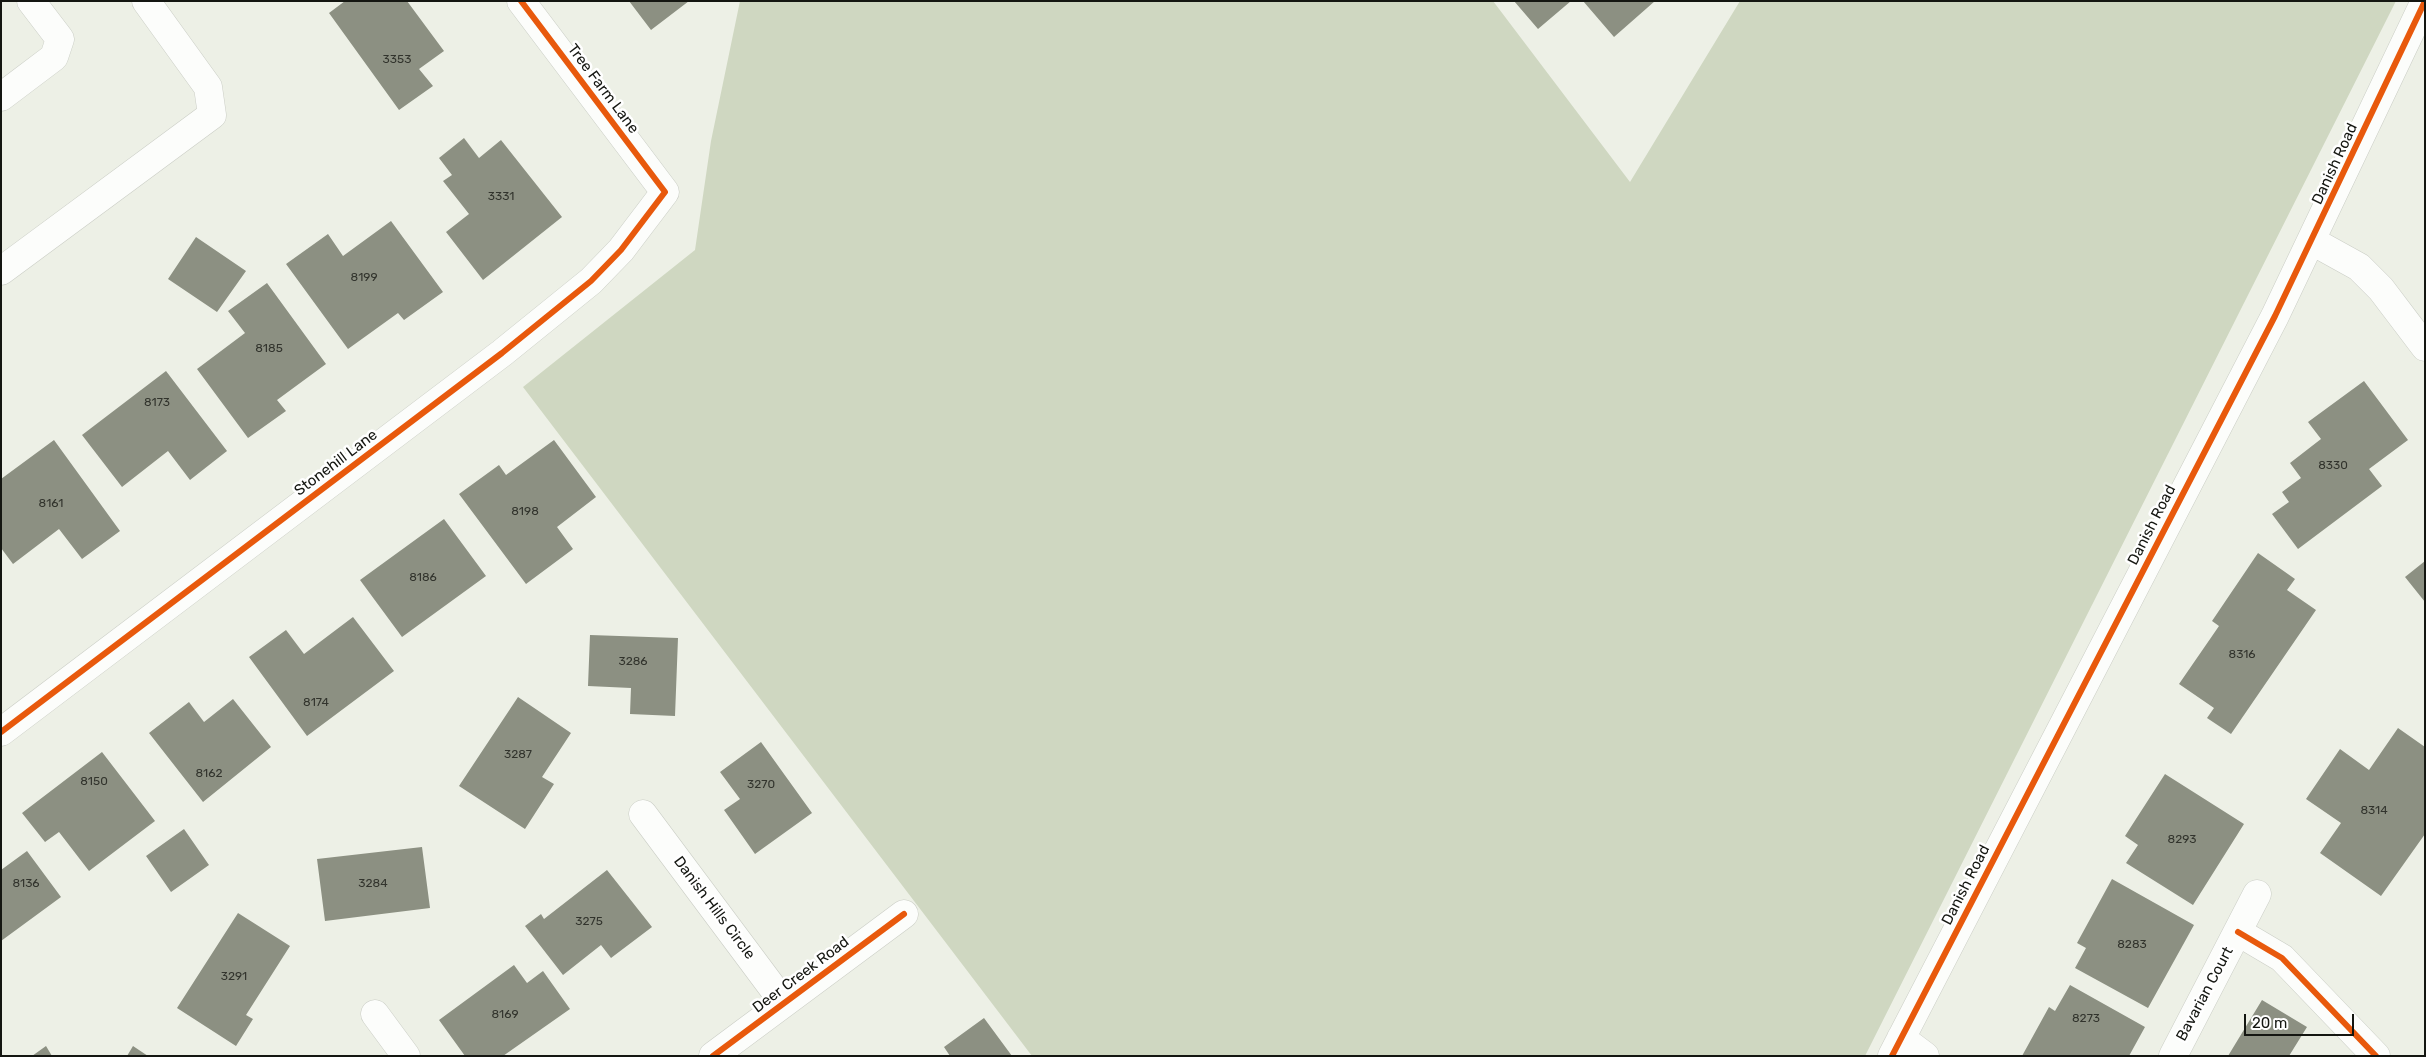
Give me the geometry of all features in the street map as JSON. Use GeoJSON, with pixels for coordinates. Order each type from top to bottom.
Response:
{"type":"FeatureCollection","features":[{"type":"Feature","properties":{"kind":"street"},"geometry":{"type":"LineString","coordinates":[[1,97],[54,57],[60,39],[31,1]]}},
{"type":"Feature","properties":{"kind":"street"},"geometry":{"type":"LineString","coordinates":[[1,271],[212,115],[208,87],[146,1]]}},
{"type":"Feature","properties":{"kind":"street","name":"Tree Farm Lane"},"geometry":{"type":"LineString","coordinates":[[521,1],[665,192]]}},
{"type":"Feature","properties":{"kind":"street","name":"Danish Road"},"geometry":{"type":"LineString","coordinates":[[1896,1047],[2312,241],[2425,1]]}},
{"type":"Feature","properties":{"kind":"street","name":"Stonehill Lane"},"geometry":{"type":"LineString","coordinates":[[1,732],[486,365],[576,293],[621,250],[665,192]]}},
{"type":"Feature","properties":{"kind":"street"},"geometry":{"type":"LineString","coordinates":[[2312,241],[2358,267],[2381,289],[2425,347]]}},
{"type":"Feature","properties":{"kind":"street","name":"Danish Hills Circle"},"geometry":{"type":"LineString","coordinates":[[643,814],[784,1003]]}},
{"type":"Feature","properties":{"kind":"street","name":"Bavarian Court"},"geometry":{"type":"LineString","coordinates":[[2172,1056],[2257,894]]}},
{"type":"Feature","properties":{"kind":"street","name":"Deer Creek Road"},"geometry":{"type":"LineString","coordinates":[[713,1056],[904,914]]}},
{"type":"Feature","properties":{"kind":"street","name":"Bavarian Court"},"geometry":{"type":"LineString","coordinates":[[2238,932],[2282,958],[2376,1056]]}},
{"type":"Feature","properties":{"kind":"street"},"geometry":{"type":"LineString","coordinates":[[375,1014],[406,1056]]}},
{"type":"Feature","properties":{"kind":"street"},"geometry":{"type":"LineString","coordinates":[[1896,1047],[1925,1056]]}},
{"type":"Feature","properties":{"kind":"green space"},"geometry":{"type":"Polygon","coordinates":[[[740,1],[1493,1],[1630,182],[1740,1],[2396,1],[1865,1056],[1032,1056],[523,387],[695,250],[711,141],[740,1]]]}},
{"type":"Feature","properties":{"kind":"building"},"geometry":{"type":"Polygon","coordinates":[[[345,1],[407,1],[444,51],[419,69],[433,86],[399,110],[329,13],[345,1]]]}},
{"type":"Feature","properties":{"kind":"building"},"geometry":{"type":"Polygon","coordinates":[[[629,1],[689,1],[651,30],[629,1]]]}},
{"type":"Feature","properties":{"kind":"building"},"geometry":{"type":"Polygon","coordinates":[[[1514,1],[1571,1],[1538,29],[1514,1]]]}},
{"type":"Feature","properties":{"kind":"building"},"geometry":{"type":"Polygon","coordinates":[[[1583,1],[1655,1],[1614,37],[1583,1]]]}},
{"type":"Feature","properties":{"kind":"building"},"geometry":{"type":"Polygon","coordinates":[[[464,138],[479,158],[501,140],[562,217],[483,280],[446,232],[469,214],[443,181],[452,175],[439,158],[464,138]]]}},
{"type":"Feature","properties":{"kind":"building"},"geometry":{"type":"Polygon","coordinates":[[[391,221],[443,292],[404,320],[398,313],[348,349],[286,264],[328,234],[343,256],[391,221]]]}},
{"type":"Feature","properties":{"kind":"building"},"geometry":{"type":"Polygon","coordinates":[[[196,237],[246,271],[217,312],[168,279],[196,237]]]}},
{"type":"Feature","properties":{"kind":"building"},"geometry":{"type":"Polygon","coordinates":[[[267,283],[326,364],[277,400],[286,411],[248,438],[197,369],[245,333],[228,311],[267,283]]]}},
{"type":"Feature","properties":{"kind":"building"},"geometry":{"type":"Polygon","coordinates":[[[166,371],[227,451],[190,480],[168,451],[122,487],[82,435],[166,371]]]}},
{"type":"Feature","properties":{"kind":"building"},"geometry":{"type":"Polygon","coordinates":[[[2364,381],[2408,440],[2369,469],[2382,486],[2298,549],[2272,514],[2289,502],[2282,492],[2301,478],[2290,463],[2321,439],[2308,422],[2364,381]]]}},
{"type":"Feature","properties":{"kind":"building"},"geometry":{"type":"Polygon","coordinates":[[[54,440],[120,531],[82,559],[59,529],[13,564],[1,548],[1,479],[54,440]]]}},
{"type":"Feature","properties":{"kind":"building"},"geometry":{"type":"Polygon","coordinates":[[[554,440],[596,497],[557,527],[573,549],[526,584],[459,494],[499,465],[506,475],[554,440]]]}},
{"type":"Feature","properties":{"kind":"building"},"geometry":{"type":"Polygon","coordinates":[[[444,519],[486,576],[402,637],[360,580],[444,519]]]}},
{"type":"Feature","properties":{"kind":"building"},"geometry":{"type":"Polygon","coordinates":[[[2258,553],[2295,579],[2287,590],[2316,610],[2231,734],[2207,718],[2214,708],[2179,684],[2219,626],[2212,621],[2258,553]]]}},
{"type":"Feature","properties":{"kind":"building"},"geometry":{"type":"Polygon","coordinates":[[[2425,561],[2425,602],[2405,577],[2425,561]]]}},
{"type":"Feature","properties":{"kind":"building"},"geometry":{"type":"Polygon","coordinates":[[[353,617],[394,671],[307,736],[249,657],[286,630],[304,654],[353,617]]]}},
{"type":"Feature","properties":{"kind":"building"},"geometry":{"type":"Polygon","coordinates":[[[590,635],[678,638],[675,716],[630,714],[631,688],[588,686],[590,635]]]}},
{"type":"Feature","properties":{"kind":"building"},"geometry":{"type":"Polygon","coordinates":[[[518,697],[571,733],[542,777],[554,784],[525,829],[459,786],[518,697]]]}},
{"type":"Feature","properties":{"kind":"building"},"geometry":{"type":"Polygon","coordinates":[[[233,699],[271,747],[203,802],[149,733],[189,702],[204,722],[233,699]]]}},
{"type":"Feature","properties":{"kind":"building"},"geometry":{"type":"Polygon","coordinates":[[[2398,728],[2425,747],[2425,834],[2381,896],[2320,853],[2341,823],[2306,799],[2340,749],[2369,770],[2398,728]]]}},
{"type":"Feature","properties":{"kind":"building"},"geometry":{"type":"Polygon","coordinates":[[[761,742],[812,813],[755,854],[724,810],[740,799],[720,772],[761,742]]]}},
{"type":"Feature","properties":{"kind":"building"},"geometry":{"type":"Polygon","coordinates":[[[102,752],[155,821],[89,871],[59,832],[45,842],[22,813],[102,752]]]}},
{"type":"Feature","properties":{"kind":"building"},"geometry":{"type":"Polygon","coordinates":[[[2165,774],[2244,824],[2193,905],[2126,863],[2138,845],[2125,836],[2165,774]]]}},
{"type":"Feature","properties":{"kind":"building"},"geometry":{"type":"Polygon","coordinates":[[[184,829],[209,865],[171,892],[146,856],[184,829]]]}},
{"type":"Feature","properties":{"kind":"building"},"geometry":{"type":"Polygon","coordinates":[[[422,847],[430,908],[325,921],[317,859],[422,847]]]}},
{"type":"Feature","properties":{"kind":"building"},"geometry":{"type":"Polygon","coordinates":[[[27,851],[61,897],[1,941],[1,870],[27,851]]]}},
{"type":"Feature","properties":{"kind":"building"},"geometry":{"type":"Polygon","coordinates":[[[607,870],[652,927],[611,958],[601,945],[563,975],[525,926],[541,914],[544,919],[607,870]]]}},
{"type":"Feature","properties":{"kind":"building"},"geometry":{"type":"Polygon","coordinates":[[[2112,879],[2194,925],[2148,1008],[2075,968],[2086,948],[2077,943],[2112,879]]]}},
{"type":"Feature","properties":{"kind":"building"},"geometry":{"type":"Polygon","coordinates":[[[238,913],[290,946],[246,1015],[253,1019],[236,1046],[177,1008],[238,913]]]}},
{"type":"Feature","properties":{"kind":"building"},"geometry":{"type":"Polygon","coordinates":[[[514,965],[527,983],[543,971],[570,1009],[503,1056],[465,1056],[439,1020],[514,965]]]}},
{"type":"Feature","properties":{"kind":"building"},"geometry":{"type":"Polygon","coordinates":[[[2070,985],[2145,1027],[2129,1056],[2022,1056],[2049,1007],[2055,1011],[2070,985]]]}},
{"type":"Feature","properties":{"kind":"building"},"geometry":{"type":"Polygon","coordinates":[[[2262,1000],[2307,1027],[2289,1056],[2228,1056],[2262,1000]]]}},
{"type":"Feature","properties":{"kind":"building"},"geometry":{"type":"Polygon","coordinates":[[[984,1018],[1012,1056],[950,1056],[944,1047],[984,1018]]]}},
{"type":"Feature","properties":{"kind":"building"},"geometry":{"type":"Polygon","coordinates":[[[46,1046],[52,1056],[32,1056],[46,1046]]]}},
{"type":"Feature","properties":{"kind":"building"},"geometry":{"type":"Polygon","coordinates":[[[133,1046],[148,1056],[127,1056],[133,1046]]]}},
{"type":"Feature","properties":{"kind":"cycle path"},"geometry":{"type":"LineString","coordinates":[[1,732],[502,353],[591,281],[621,250],[665,192],[521,1]]}},
{"type":"Feature","properties":{"kind":"cycle path"},"geometry":{"type":"LineString","coordinates":[[1892,1056],[2275,316],[2425,1]]}},
{"type":"Feature","properties":{"kind":"cycle path"},"geometry":{"type":"LineString","coordinates":[[713,1056],[904,914]]}},
{"type":"Feature","properties":{"kind":"cycle path"},"geometry":{"type":"LineString","coordinates":[[2238,932],[2282,958],[2376,1056]]}}]}
